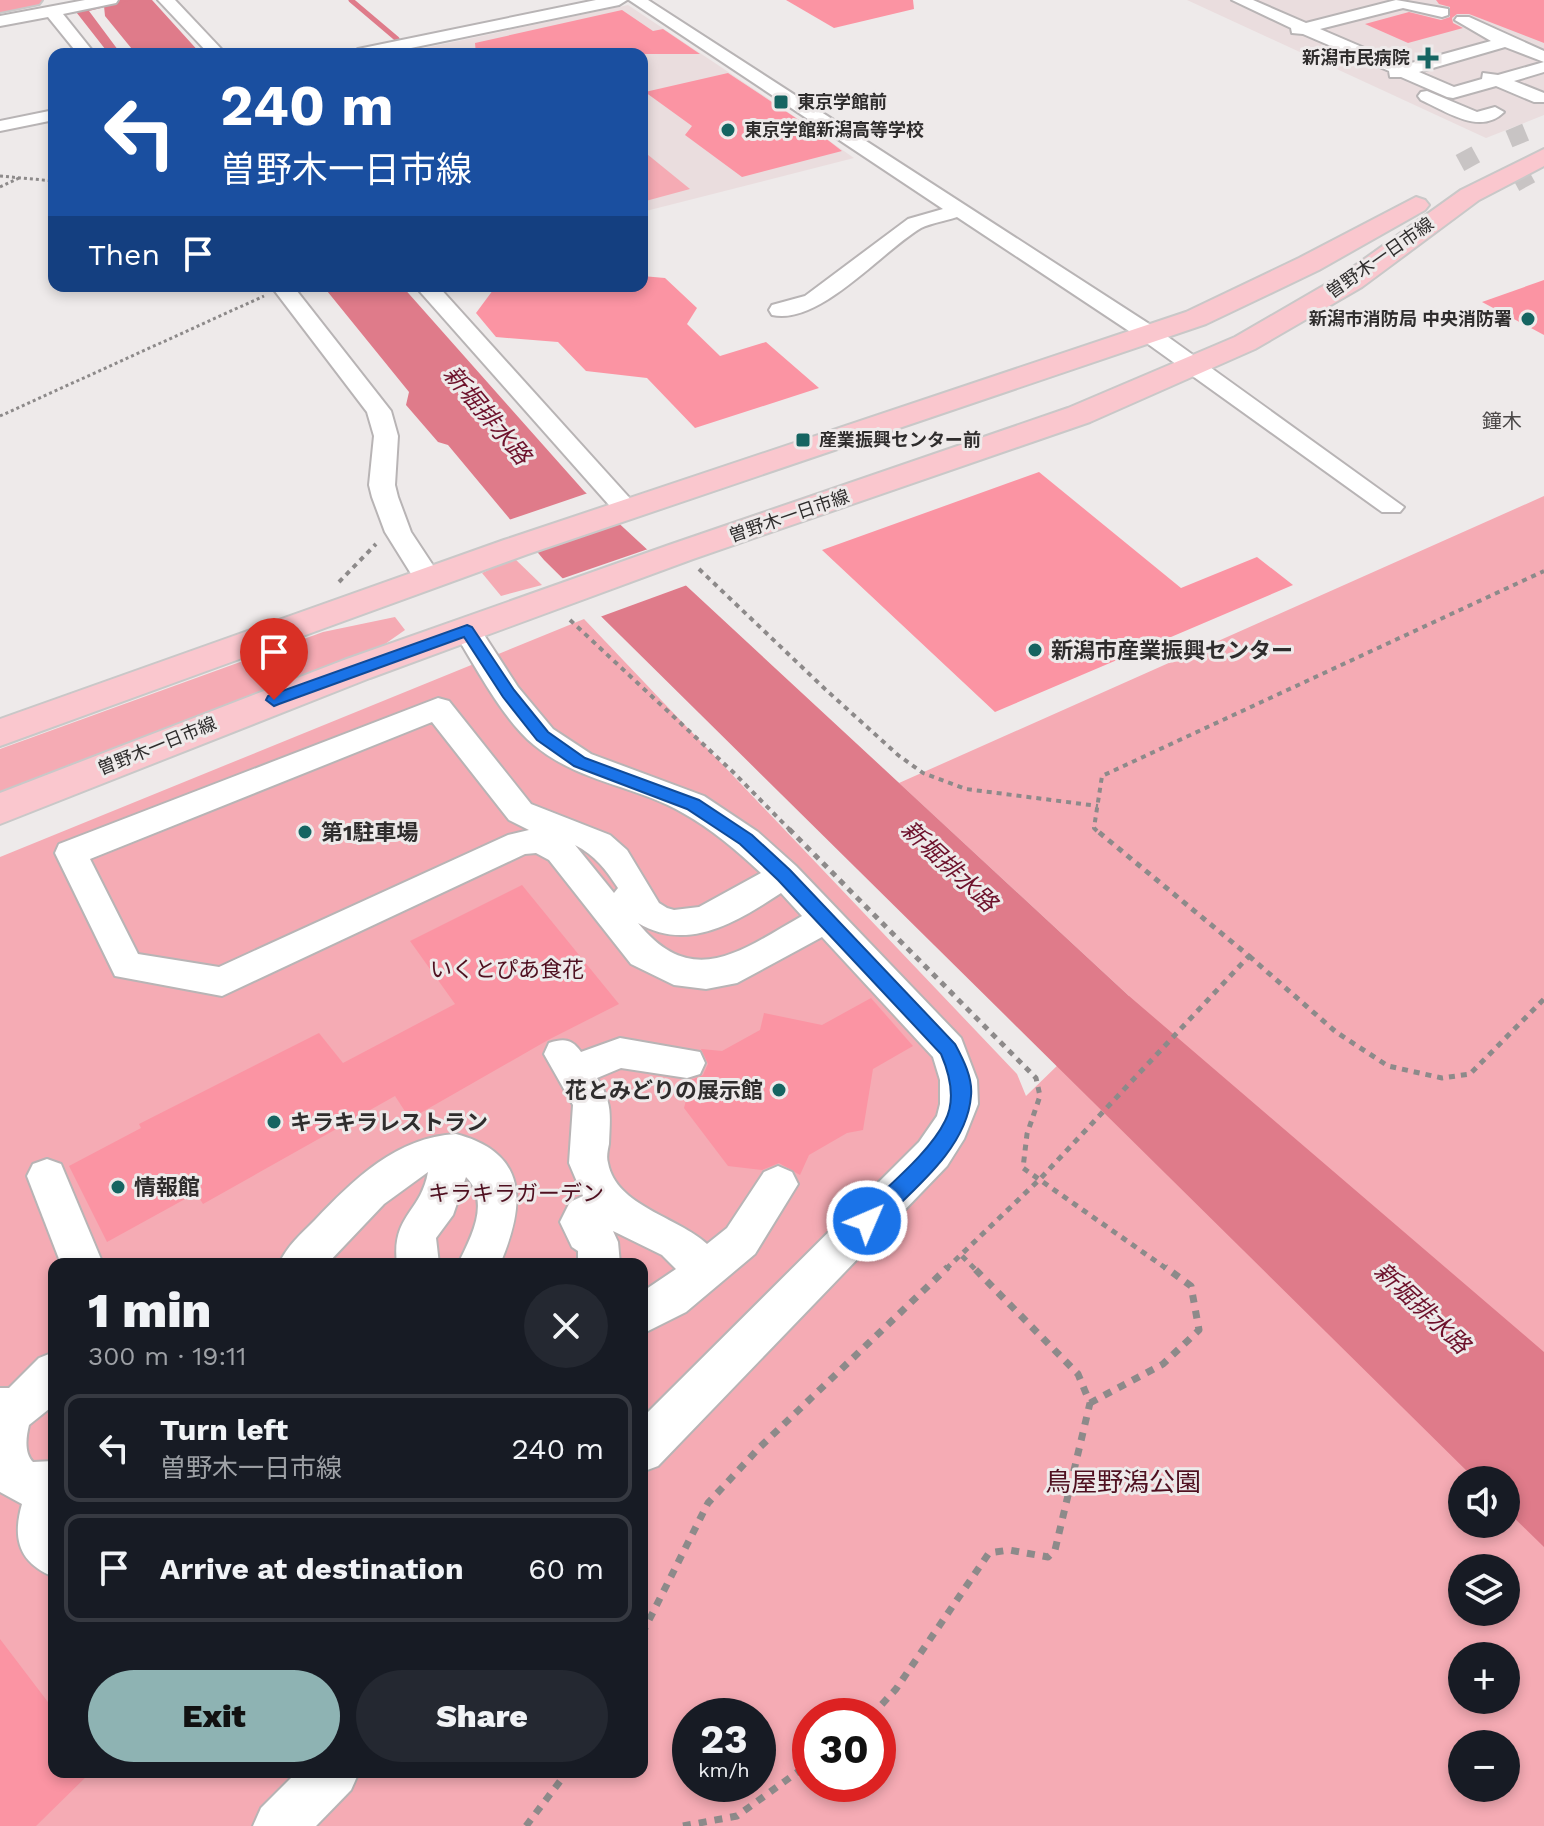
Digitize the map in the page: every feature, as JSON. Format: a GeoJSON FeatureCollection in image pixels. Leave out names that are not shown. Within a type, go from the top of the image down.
{"type":"FeatureCollection","features":[{"type":"Feature","properties":{"kind":"highway"},"geometry":{"type":"LineString","coordinates":[[0,6],[32,0]]}},
{"type":"Feature","properties":{"kind":"main road","name":"曽野木一日市線"},"geometry":{"type":"LineString","coordinates":[[0,809],[357,669],[444,603],[502,553],[1196,318],[1309,264],[1544,135]]}},
{"type":"Feature","properties":{"kind":"main road","name":"曽野木一日市線"},"geometry":{"type":"LineString","coordinates":[[0,733],[216,655],[444,603],[562,590],[667,557],[1079,415],[1245,343],[1352,281],[1470,195],[1544,156]]}},
{"type":"Feature","properties":{"kind":"street"},"geometry":{"type":"LineString","coordinates":[[0,21],[110,0]]}},
{"type":"Feature","properties":{"kind":"street"},"geometry":{"type":"LineString","coordinates":[[166,0],[212,48]]}},
{"type":"Feature","properties":{"kind":"street"},"geometry":{"type":"LineString","coordinates":[[387,48],[619,0]]}},
{"type":"Feature","properties":{"kind":"street"},"geometry":{"type":"LineString","coordinates":[[637,0],[1149,334],[1391,507]]}},
{"type":"Feature","properties":{"kind":"street"},"geometry":{"type":"LineString","coordinates":[[1274,0],[1298,10]]}},
{"type":"Feature","properties":{"kind":"street"},"geometry":{"type":"LineString","coordinates":[[1232,3],[1305,28],[1495,112]]}},
{"type":"Feature","properties":{"kind":"street"},"geometry":{"type":"LineString","coordinates":[[1232,3],[1286,33],[1476,118],[1516,106],[1543,92]]}},
{"type":"Feature","properties":{"kind":"street"},"geometry":{"type":"LineString","coordinates":[[1286,33],[1403,3],[1442,12]]}},
{"type":"Feature","properties":{"kind":"street"},"geometry":{"type":"LineString","coordinates":[[52,11],[82,48]]}},
{"type":"Feature","properties":{"kind":"street"},"geometry":{"type":"LineString","coordinates":[[1463,20],[1544,57]]}},
{"type":"Feature","properties":{"kind":"street"},"geometry":{"type":"LineString","coordinates":[[1325,23],[1516,106]]}},
{"type":"Feature","properties":{"kind":"street"},"geometry":{"type":"LineString","coordinates":[[1382,76],[1506,42]]}},
{"type":"Feature","properties":{"kind":"street"},"geometry":{"type":"LineString","coordinates":[[1446,59],[1498,80],[1543,92]]}},
{"type":"Feature","properties":{"kind":"street"},"geometry":{"type":"LineString","coordinates":[[1453,93],[1544,67]]}},
{"type":"Feature","properties":{"kind":"street"},"geometry":{"type":"LineString","coordinates":[[1522,73],[1543,92]]}},
{"type":"Feature","properties":{"kind":"street"},"geometry":{"type":"LineString","coordinates":[[0,126],[48,116]]}},
{"type":"Feature","properties":{"kind":"street"},"geometry":{"type":"LineString","coordinates":[[780,310],[813,301],[915,223],[960,210]]}},
{"type":"Feature","properties":{"kind":"street"},"geometry":{"type":"LineString","coordinates":[[287,292],[384,422],[386,436],[382,485],[398,532],[508,694],[542,736],[580,762],[693,804],[746,840],[784,875],[948,1049],[957,1069],[962,1094],[955,1124],[933,1154],[648,1444]]}},
{"type":"Feature","properties":{"kind":"street"},"geometry":{"type":"LineString","coordinates":[[431,292],[623,510]]}},
{"type":"Feature","properties":{"kind":"street"},"geometry":{"type":"LineString","coordinates":[[784,875],[688,924],[657,919],[617,891],[570,832],[534,821],[520,812],[438,708],[71,853],[127,966],[222,982],[501,850],[520,843],[539,841],[561,851],[619,925],[652,960],[674,971],[706,975],[737,969],[826,919]]}},
{"type":"Feature","properties":{"kind":"street"},"geometry":{"type":"LineString","coordinates":[[705,918],[695,937],[701,954],[715,964],[737,969]]}},
{"type":"Feature","properties":{"kind":"street"},"geometry":{"type":"LineString","coordinates":[[687,1063],[620,1053],[568,1062],[592,1103],[588,1163],[608,1203],[621,1215],[676,1242],[705,1269]]}},
{"type":"Feature","properties":{"kind":"street"},"geometry":{"type":"LineString","coordinates":[[417,1258],[416,1229],[438,1203],[446,1184],[451,1151]]}},
{"type":"Feature","properties":{"kind":"street"},"geometry":{"type":"LineString","coordinates":[[306,1258],[383,1181],[420,1158],[451,1151],[471,1156],[492,1178],[497,1193],[500,1207],[481,1258]]}},
{"type":"Feature","properties":{"kind":"street"},"geometry":{"type":"LineString","coordinates":[[47,1176],[80,1258]]}},
{"type":"Feature","properties":{"kind":"street"},"geometry":{"type":"LineString","coordinates":[[648,1311],[671,1298],[741,1241],[778,1184]]}},
{"type":"Feature","properties":{"kind":"street"},"geometry":{"type":"LineString","coordinates":[[599,1258],[600,1248],[581,1228],[580,1222],[584,1215],[608,1203]]}},
{"type":"Feature","properties":{"kind":"street"},"geometry":{"type":"LineString","coordinates":[[48,1380],[30,1401],[6,1410],[2,1444],[2,1463],[7,1473],[19,1482],[48,1485]]}},
{"type":"Feature","properties":{"kind":"street"},"geometry":{"type":"LineString","coordinates":[[48,1498],[39,1535],[48,1549]]}},
{"type":"Feature","properties":{"kind":"street"},"geometry":{"type":"LineString","coordinates":[[279,1826],[327,1778]]}},
{"type":"Feature","properties":{"kind":"path"},"geometry":{"type":"LineString","coordinates":[[0,176],[48,180]]}},
{"type":"Feature","properties":{"kind":"path"},"geometry":{"type":"LineString","coordinates":[[0,187],[20,177]]}},
{"type":"Feature","properties":{"kind":"path"},"geometry":{"type":"LineString","coordinates":[[0,416],[272,292]]}},
{"type":"Feature","properties":{"kind":"path"},"geometry":{"type":"LineString","coordinates":[[667,557],[923,773],[966,789],[1098,806]]}},
{"type":"Feature","properties":{"kind":"path"},"geometry":{"type":"LineString","coordinates":[[1544,571],[1102,776],[1094,828],[1336,1032],[1388,1066],[1442,1078],[1470,1074],[1544,999]]}},
{"type":"Feature","properties":{"kind":"path"},"geometry":{"type":"LineString","coordinates":[[648,1622],[708,1503],[760,1447],[1040,1179],[1249,956]]}},
{"type":"Feature","properties":{"kind":"path"},"geometry":{"type":"LineString","coordinates":[[1040,1179],[1191,1286],[1199,1330],[1183,1351],[1133,1383],[1090,1403]]}},
{"type":"Feature","properties":{"kind":"path"},"geometry":{"type":"LineString","coordinates":[[888,1698],[989,1553],[1009,1550],[1048,1557],[1055,1550],[1090,1403],[1078,1374],[962,1256]]}},
{"type":"Feature","properties":{"kind":"path"},"geometry":{"type":"LineString","coordinates":[[683,1826],[737,1816],[792,1776]]}},
{"type":"Feature","properties":{"kind":"path"},"geometry":{"type":"LineString","coordinates":[[526,1826],[562,1778]]}},
{"type":"Feature","properties":{"kind":"shaded area","name":"新潟市民病院"},"geometry":{"type":"Polygon","coordinates":[[[1187,0],[1544,0],[1544,115],[1486,138],[1187,0]]]}},
{"type":"Feature","properties":{"kind":"shaded area","name":"東京学館新潟高等学校"},"geometry":{"type":"Polygon","coordinates":[[[628,5],[854,158],[648,210],[648,48],[424,48],[628,5]]]}},
{"type":"Feature","properties":{"kind":"green space"},"geometry":{"type":"Polygon","coordinates":[[[648,155],[690,189],[648,200],[648,155]]]}},
{"type":"Feature","properties":{"kind":"green space","name":"鳥屋野潟公園"},"geometry":{"type":"Polygon","coordinates":[[[1544,496],[1544,1826],[0,1826],[0,857],[584,619],[1017,1074],[1026,1096],[1129,996],[899,783],[1544,496]]]}},
{"type":"Feature","properties":{"kind":"green space"},"geometry":{"type":"Polygon","coordinates":[[[514,558],[542,585],[501,596],[482,573],[514,558]]]}},
{"type":"Feature","properties":{"kind":"green space"},"geometry":{"type":"Polygon","coordinates":[[[395,617],[405,630],[375,651],[0,798],[0,749],[323,632],[395,617]]]}},
{"type":"Feature","properties":{"kind":"water"},"geometry":{"type":"Polygon","coordinates":[[[99,0],[152,0],[196,48],[131,48],[105,16],[104,6],[99,0]]]}},
{"type":"Feature","properties":{"kind":"water","name":"新堀排水路"},"geometry":{"type":"Polygon","coordinates":[[[328,292],[407,292],[584,491],[1129,996],[1544,1352],[1544,1547],[1520,1524],[1520,1466],[1462,1466],[544,560],[448,445],[438,442],[406,405],[409,392],[328,292]]]}},
{"type":"Feature","properties":{"kind":"pier"},"geometry":{"type":"Polygon","coordinates":[[[591,492],[621,520],[531,551],[506,521],[591,492]]]}},
{"type":"Feature","properties":{"kind":"pier"},"geometry":{"type":"Polygon","coordinates":[[[651,548],[690,584],[597,618],[558,580],[651,548]]]}},
{"type":"Feature","properties":{"kind":"building"},"geometry":{"type":"Polygon","coordinates":[[[786,0],[913,0],[914,9],[834,28],[786,0]]]}},
{"type":"Feature","properties":{"kind":"building"},"geometry":{"type":"Polygon","coordinates":[[[1436,0],[1544,0],[1544,43],[1469,14],[1457,14],[1452,18],[1453,23],[1463,28],[1408,43],[1365,24],[1409,12],[1441,20],[1450,17],[1450,7],[1436,0]]]}},
{"type":"Feature","properties":{"kind":"building"},"geometry":{"type":"Polygon","coordinates":[[[622,10],[653,31],[663,29],[700,54],[648,54],[648,48],[475,48],[475,43],[622,10]]]}},
{"type":"Feature","properties":{"kind":"building"},"geometry":{"type":"Polygon","coordinates":[[[728,73],[842,151],[742,177],[685,135],[692,126],[648,91],[728,73]]]}},
{"type":"Feature","properties":{"kind":"building"},"geometry":{"type":"Polygon","coordinates":[[[648,277],[665,278],[697,308],[687,324],[720,356],[766,342],[819,388],[695,428],[647,378],[586,371],[558,342],[496,337],[476,313],[492,292],[648,292],[648,277]]]}},
{"type":"Feature","properties":{"kind":"building","name":"新潟市消防局 中央消防署"},"geometry":{"type":"Polygon","coordinates":[[[1544,280],[1544,335],[1482,302],[1544,280]]]}},
{"type":"Feature","properties":{"kind":"building","name":"新潟市産業振興センター"},"geometry":{"type":"Polygon","coordinates":[[[1039,472],[1181,588],[1257,557],[1293,585],[995,712],[822,550],[1039,472]]]}},
{"type":"Feature","properties":{"kind":"building"},"geometry":{"type":"Polygon","coordinates":[[[522,885],[619,1004],[548,1040],[410,1119],[395,1096],[203,1204],[196,1193],[107,1242],[69,1166],[141,1128],[139,1124],[319,1033],[343,1063],[455,1004],[410,941],[522,885]]]}},
{"type":"Feature","properties":{"kind":"building","name":"花とみどりの展示館"},"geometry":{"type":"Polygon","coordinates":[[[871,998],[913,1046],[873,1069],[863,1130],[847,1133],[809,1155],[800,1175],[779,1163],[762,1170],[728,1166],[684,1108],[691,1080],[703,1075],[708,1064],[701,1049],[722,1051],[760,1030],[764,1013],[822,1025],[871,998]]]}},
{"type":"Feature","properties":{"kind":"building"},"geometry":{"type":"Polygon","coordinates":[[[0,1639],[48,1702],[48,1778],[85,1778],[36,1826],[0,1826],[0,1639]]]}},
{"type":"Feature","properties":{"kind":"waterway"},"geometry":{"type":"LineString","coordinates":[[112,48],[80,8],[125,0]]}},
{"type":"Feature","properties":{"kind":"waterway"},"geometry":{"type":"LineString","coordinates":[[351,0],[397,39]]}},
{"type":"Feature","properties":{"kind":"tunnel"},"geometry":{"type":"LineString","coordinates":[[1509,139],[1533,129]]}},
{"type":"Feature","properties":{"kind":"tunnel"},"geometry":{"type":"LineString","coordinates":[[1460,163],[1482,151]]}},
{"type":"Feature","properties":{"kind":"tunnel"},"geometry":{"type":"LineString","coordinates":[[1515,183],[1537,171]]}},
{"type":"Feature","properties":{"kind":"place","name":"新潟市民病院"},"geometry":{"type":"Point","coordinates":[1428,58]}},
{"type":"Feature","properties":{"kind":"place","name":"東京学館前"},"geometry":{"type":"Point","coordinates":[781,102]}},
{"type":"Feature","properties":{"kind":"place","name":"東京学館新潟高等学校"},"geometry":{"type":"Point","coordinates":[728,130]}},
{"type":"Feature","properties":{"kind":"place","name":"新潟市消防局 中央消防署"},"geometry":{"type":"Point","coordinates":[1528,319]}},
{"type":"Feature","properties":{"kind":"place","name":"産業振興センター前"},"geometry":{"type":"Point","coordinates":[803,440]}},
{"type":"Feature","properties":{"kind":"place","name":"新潟市産業振興センター"},"geometry":{"type":"Point","coordinates":[1035,650]}},
{"type":"Feature","properties":{"kind":"place","name":"第1駐車場"},"geometry":{"type":"Point","coordinates":[305,832]}},
{"type":"Feature","properties":{"kind":"place","name":"花とみどりの展示館"},"geometry":{"type":"Point","coordinates":[779,1090]}},
{"type":"Feature","properties":{"kind":"place","name":"キラキラレストラン"},"geometry":{"type":"Point","coordinates":[274,1122]}},
{"type":"Feature","properties":{"kind":"place","name":"情報館"},"geometry":{"type":"Point","coordinates":[118,1187]}},
{"type":"Feature","properties":{"kind":"district","name":"鐘木"},"geometry":{"type":"Point","coordinates":[1502,421]}},
{"type":"Feature","properties":{"kind":"route"},"geometry":{"type":"LineString","coordinates":[[274,700],[467,630],[508,694],[542,736],[580,762],[693,804],[746,840],[784,875],[948,1049],[957,1069],[962,1094],[955,1124],[933,1154],[867,1221]]}},
{"type":"Feature","properties":{"kind":"park label","name":"いくとぴあ食花"},"geometry":{"type":"Point","coordinates":[507,969]}},
{"type":"Feature","properties":{"kind":"park label","name":"キラキラガーデン"},"geometry":{"type":"Point","coordinates":[516,1193]}}]}
